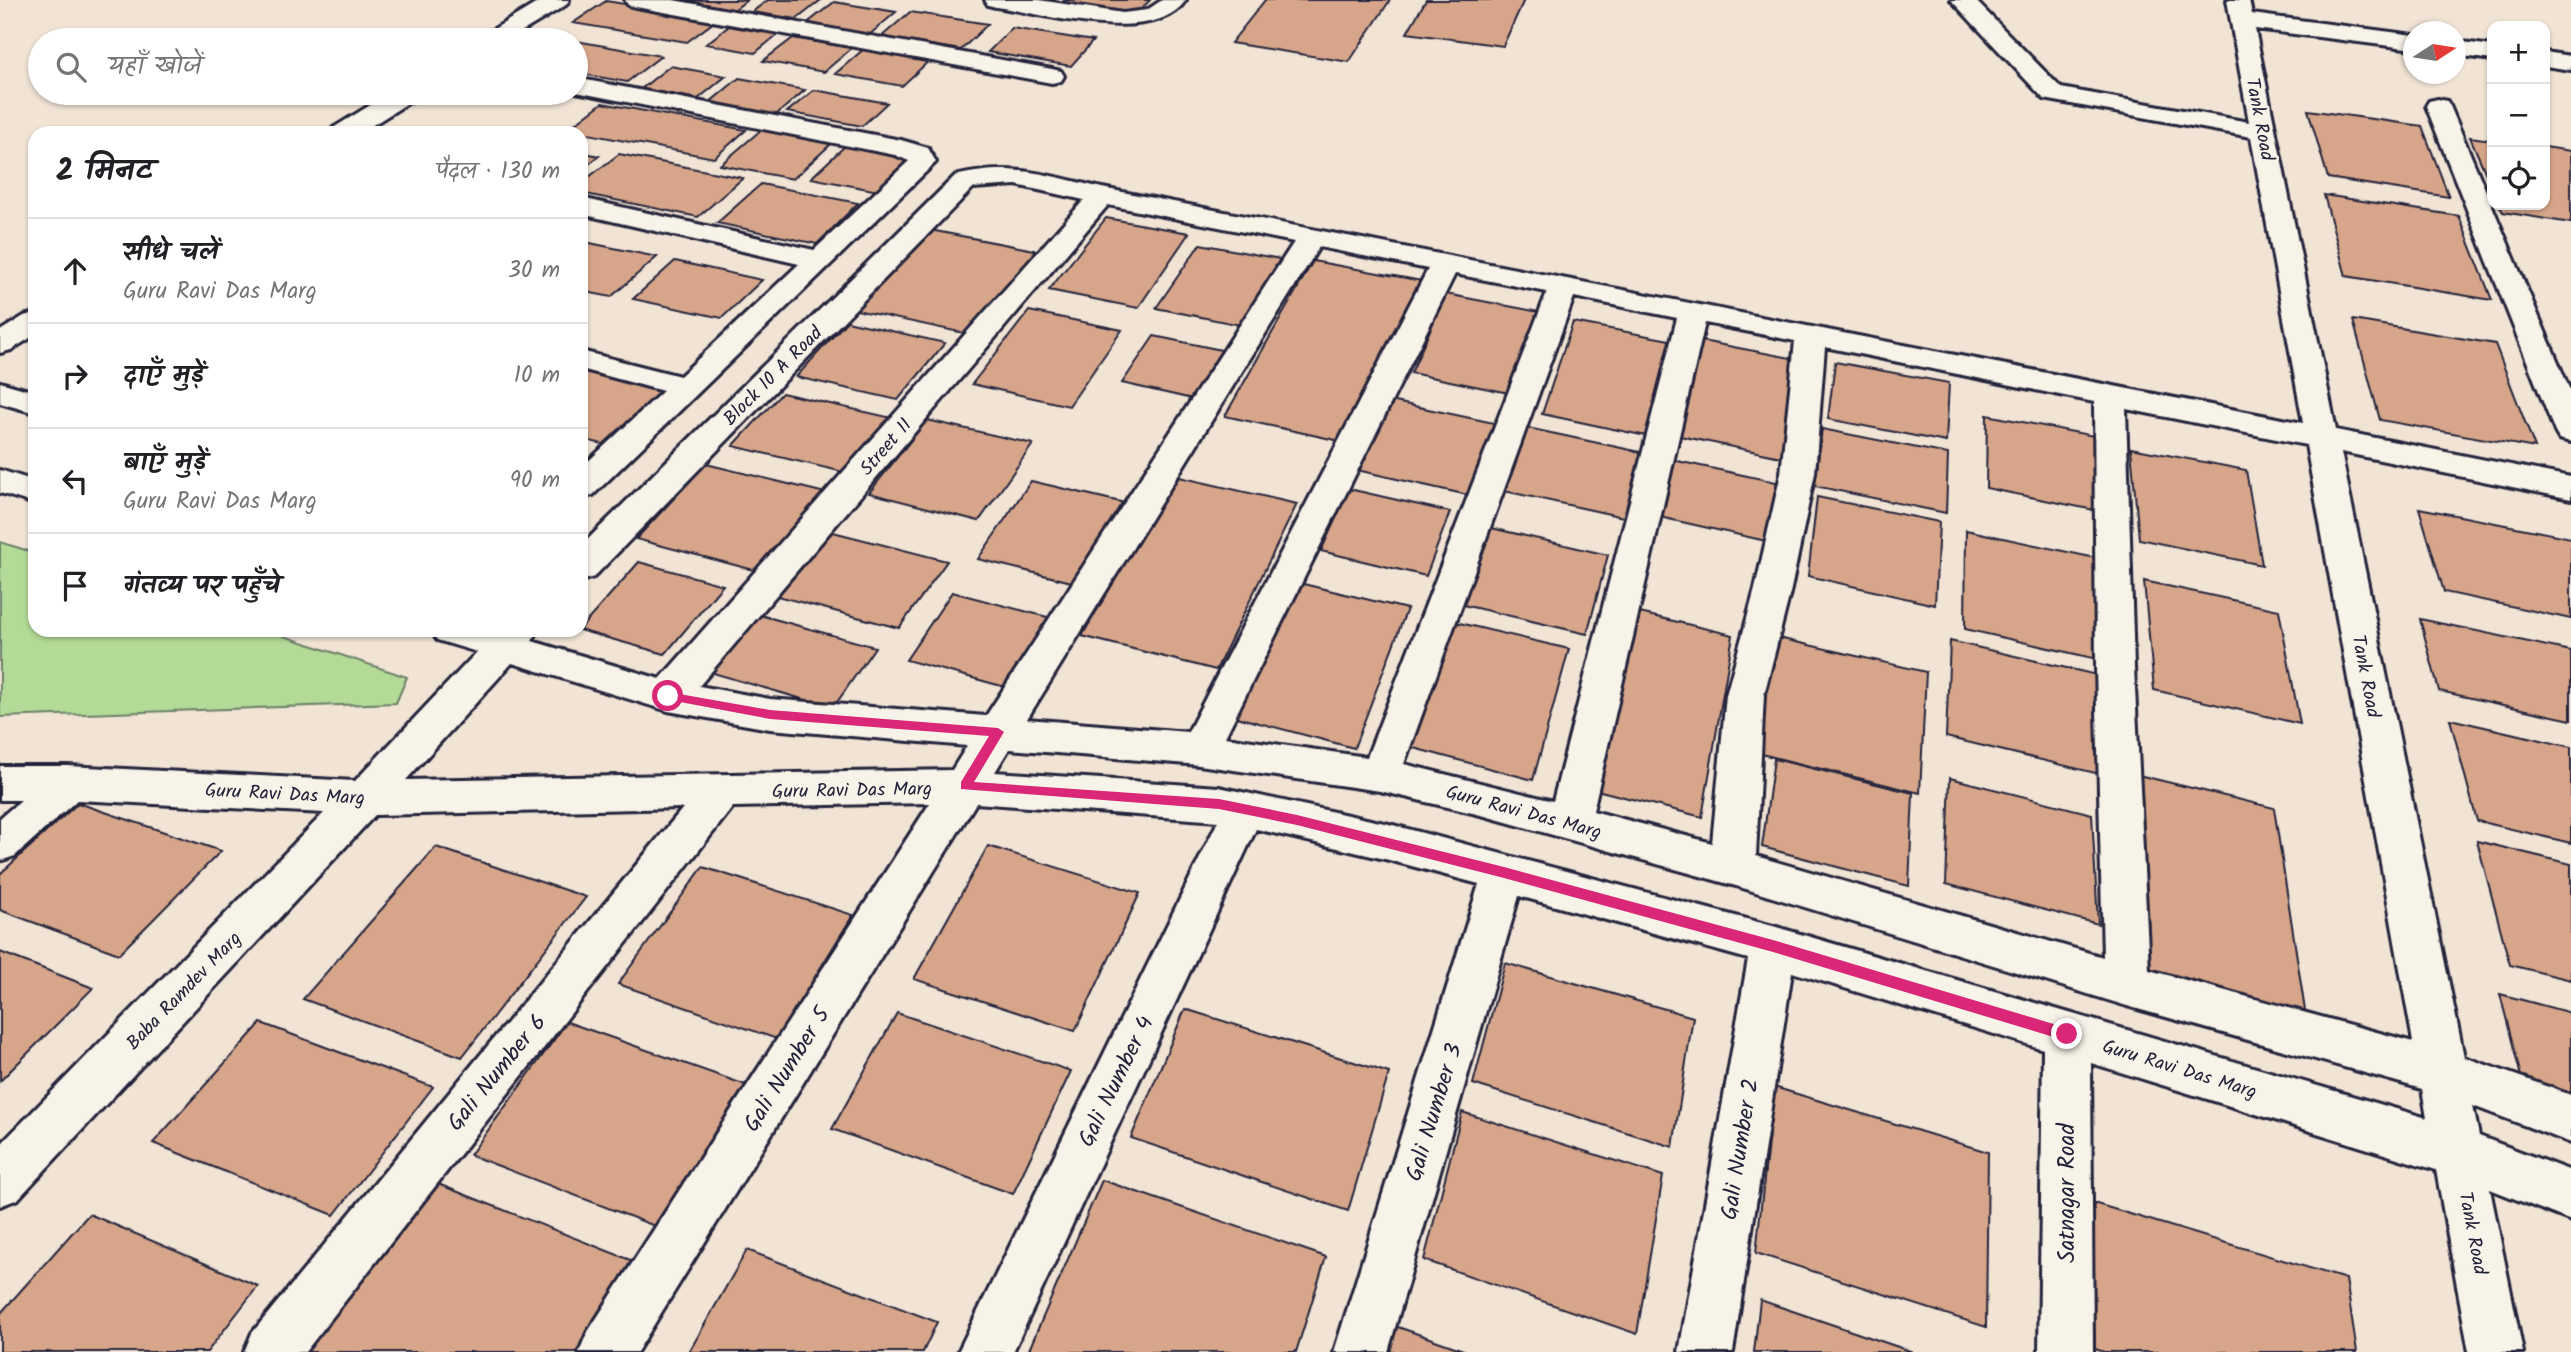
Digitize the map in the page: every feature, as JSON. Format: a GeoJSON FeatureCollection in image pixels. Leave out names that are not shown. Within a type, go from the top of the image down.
{"type":"FeatureCollection","features":[{"type":"Feature","properties":{"kind":"street"},"geometry":{"type":"LineString","coordinates":[[512,28],[558,0]]}},
{"type":"Feature","properties":{"kind":"street"},"geometry":{"type":"LineString","coordinates":[[636,0],[1052,76]]}},
{"type":"Feature","properties":{"kind":"street"},"geometry":{"type":"LineString","coordinates":[[996,0],[1123,20],[1152,16],[1165,10],[1175,0]]}},
{"type":"Feature","properties":{"kind":"street"},"geometry":{"type":"LineString","coordinates":[[1962,0],[2053,94],[2264,132]]}},
{"type":"Feature","properties":{"kind":"street"},"geometry":{"type":"LineString","coordinates":[[2240,10],[2403,40]]}},
{"type":"Feature","properties":{"kind":"street","name":"Tank Road"},"geometry":{"type":"LineString","coordinates":[[2240,10],[2496,1352]]}},
{"type":"Feature","properties":{"kind":"street"},"geometry":{"type":"LineString","coordinates":[[2466,49],[2487,51]]}},
{"type":"Feature","properties":{"kind":"street"},"geometry":{"type":"LineString","coordinates":[[2550,61],[2571,63]]}},
{"type":"Feature","properties":{"kind":"street"},"geometry":{"type":"LineString","coordinates":[[588,87],[919,154],[923,162],[588,480]]}},
{"type":"Feature","properties":{"kind":"street"},"geometry":{"type":"LineString","coordinates":[[353,126],[388,105]]}},
{"type":"Feature","properties":{"kind":"street"},"geometry":{"type":"LineString","coordinates":[[2438,107],[2571,432]]}},
{"type":"Feature","properties":{"kind":"street","name":"Block 10 A Road"},"geometry":{"type":"LineString","coordinates":[[588,561],[964,182],[983,175],[1007,174],[1102,196]]}},
{"type":"Feature","properties":{"kind":"street"},"geometry":{"type":"LineString","coordinates":[[1102,196],[2571,488]]}},
{"type":"Feature","properties":{"kind":"street","name":"Street 11"},"geometry":{"type":"LineString","coordinates":[[668,696],[1102,196]]}},
{"type":"Feature","properties":{"kind":"street"},"geometry":{"type":"LineString","coordinates":[[588,208],[820,260]]}},
{"type":"Feature","properties":{"kind":"street","name":"Gali Number 5"},"geometry":{"type":"LineString","coordinates":[[606,1352],[1311,237]]}},
{"type":"Feature","properties":{"kind":"street"},"geometry":{"type":"LineString","coordinates":[[1199,749],[1446,264]]}},
{"type":"Feature","properties":{"kind":"street"},"geometry":{"type":"LineString","coordinates":[[1380,775],[1564,286]]}},
{"type":"Feature","properties":{"kind":"street"},"geometry":{"type":"LineString","coordinates":[[1569,822],[1693,312]]}},
{"type":"Feature","properties":{"kind":"street"},"geometry":{"type":"LineString","coordinates":[[0,344],[28,326]]}},
{"type":"Feature","properties":{"kind":"street"},"geometry":{"type":"LineString","coordinates":[[1736,868],[1733,846],[1745,695],[1773,589],[1798,473],[1811,335]]}},
{"type":"Feature","properties":{"kind":"street"},"geometry":{"type":"LineString","coordinates":[[588,362],[687,387]]}},
{"type":"Feature","properties":{"kind":"street"},"geometry":{"type":"LineString","coordinates":[[0,392],[28,401]]}},
{"type":"Feature","properties":{"kind":"street"},"geometry":{"type":"LineString","coordinates":[[2110,396],[2115,668],[2127,985]]}},
{"type":"Feature","properties":{"kind":"street"},"geometry":{"type":"LineString","coordinates":[[0,481],[28,491]]}},
{"type":"Feature","properties":{"kind":"street"},"geometry":{"type":"LineString","coordinates":[[365,798],[511,639]]}},
{"type":"Feature","properties":{"kind":"street","name":"Guru Ravi Das Marg"},"geometry":{"type":"LineString","coordinates":[[511,639],[668,696],[770,714],[1199,749],[1380,775],[1485,799],[1736,868],[2127,985],[2442,1072],[2571,1119]]}},
{"type":"Feature","properties":{"kind":"street","name":"Guru Ravi Das Marg"},"geometry":{"type":"LineString","coordinates":[[0,783],[68,783],[365,798],[965,786],[1219,804],[1297,820],[1504,872],[1773,946],[2458,1152],[2571,1196]]}},
{"type":"Feature","properties":{"kind":"street"},"geometry":{"type":"LineString","coordinates":[[0,843],[68,783]]}},
{"type":"Feature","properties":{"kind":"street","name":"Gali Number 6"},"geometry":{"type":"LineString","coordinates":[[271,1352],[721,792]]}},
{"type":"Feature","properties":{"kind":"street","name":"Baba Ramdev Marg"},"geometry":{"type":"LineString","coordinates":[[0,1181],[365,798]]}},
{"type":"Feature","properties":{"kind":"street","name":"Gali Number 4"},"geometry":{"type":"LineString","coordinates":[[985,1352],[1245,810]]}},
{"type":"Feature","properties":{"kind":"street","name":"Gali Number 3"},"geometry":{"type":"LineString","coordinates":[[1361,1352],[1504,872]]}},
{"type":"Feature","properties":{"kind":"street","name":"Gali Number 2"},"geometry":{"type":"LineString","coordinates":[[1706,1352],[1773,946]]}},
{"type":"Feature","properties":{"kind":"street","name":"Satnagar Road"},"geometry":{"type":"LineString","coordinates":[[2066,1352],[2067,1034]]}},
{"type":"Feature","properties":{"kind":"green space"},"geometry":{"type":"Polygon","coordinates":[[[0,542],[28,551],[28,637],[287,637],[407,677],[396,703],[0,717],[0,542]]]}},
{"type":"Feature","properties":{"kind":"building"},"geometry":{"type":"Polygon","coordinates":[[[674,0],[747,0],[734,10],[674,0]]]}},
{"type":"Feature","properties":{"kind":"building"},"geometry":{"type":"Polygon","coordinates":[[[768,0],[821,0],[797,19],[752,12],[768,0]]]}},
{"type":"Feature","properties":{"kind":"building"},"geometry":{"type":"Polygon","coordinates":[[[1065,0],[1150,0],[1136,15],[1061,3],[1065,0]]]}},
{"type":"Feature","properties":{"kind":"building"},"geometry":{"type":"Polygon","coordinates":[[[1265,0],[1390,0],[1349,62],[1231,43],[1265,0]]]}},
{"type":"Feature","properties":{"kind":"building"},"geometry":{"type":"Polygon","coordinates":[[[1426,0],[1524,0],[1503,46],[1407,33],[1426,0]]]}},
{"type":"Feature","properties":{"kind":"building"},"geometry":{"type":"Polygon","coordinates":[[[606,1],[718,19],[687,42],[573,23],[606,1]]]}},
{"type":"Feature","properties":{"kind":"building"},"geometry":{"type":"Polygon","coordinates":[[[834,2],[896,12],[868,36],[805,25],[834,2]]]}},
{"type":"Feature","properties":{"kind":"building"},"geometry":{"type":"Polygon","coordinates":[[[910,12],[988,24],[961,50],[881,37],[910,12]]]}},
{"type":"Feature","properties":{"kind":"building"},"geometry":{"type":"Polygon","coordinates":[[[733,23],[782,31],[755,53],[706,44],[733,23]]]}},
{"type":"Feature","properties":{"kind":"building"},"geometry":{"type":"Polygon","coordinates":[[[1012,28],[1093,41],[1071,66],[988,52],[1012,28]]]}},
{"type":"Feature","properties":{"kind":"building"},"geometry":{"type":"Polygon","coordinates":[[[793,38],[852,48],[824,72],[763,61],[793,38]]]}},
{"type":"Feature","properties":{"kind":"building"},"geometry":{"type":"Polygon","coordinates":[[[588,43],[661,56],[627,82],[588,75],[588,43]]]}},
{"type":"Feature","properties":{"kind":"building"},"geometry":{"type":"Polygon","coordinates":[[[865,48],[931,59],[902,86],[835,74],[865,48]]]}},
{"type":"Feature","properties":{"kind":"building"},"geometry":{"type":"Polygon","coordinates":[[[670,66],[726,76],[698,99],[641,89],[670,66]]]}},
{"type":"Feature","properties":{"kind":"building"},"geometry":{"type":"Polygon","coordinates":[[[739,78],[805,90],[776,115],[709,103],[739,78]]]}},
{"type":"Feature","properties":{"kind":"building"},"geometry":{"type":"Polygon","coordinates":[[[814,90],[887,103],[862,126],[787,112],[814,90]]]}},
{"type":"Feature","properties":{"kind":"building"},"geometry":{"type":"Polygon","coordinates":[[[602,103],[746,130],[714,158],[588,134],[588,126],[572,126],[602,103]]]}},
{"type":"Feature","properties":{"kind":"building"},"geometry":{"type":"Polygon","coordinates":[[[2308,110],[2422,126],[2449,197],[2328,178],[2308,110]]]}},
{"type":"Feature","properties":{"kind":"building"},"geometry":{"type":"Polygon","coordinates":[[[761,130],[832,143],[793,179],[720,165],[761,130]]]}},
{"type":"Feature","properties":{"kind":"building"},"geometry":{"type":"Polygon","coordinates":[[[2470,137],[2487,139],[2487,176],[2470,137]]]}},
{"type":"Feature","properties":{"kind":"building"},"geometry":{"type":"Polygon","coordinates":[[[846,145],[917,158],[883,192],[811,178],[846,145]]]}},
{"type":"Feature","properties":{"kind":"building"},"geometry":{"type":"Polygon","coordinates":[[[2550,148],[2571,151],[2571,223],[2502,210],[2550,210],[2550,148]]]}},
{"type":"Feature","properties":{"kind":"building"},"geometry":{"type":"Polygon","coordinates":[[[588,154],[599,156],[588,165],[588,154]]]}},
{"type":"Feature","properties":{"kind":"building"},"geometry":{"type":"Polygon","coordinates":[[[619,154],[743,178],[698,217],[588,194],[588,178],[619,154]]]}},
{"type":"Feature","properties":{"kind":"building"},"geometry":{"type":"Polygon","coordinates":[[[761,184],[858,203],[817,244],[717,223],[761,184]]]}},
{"type":"Feature","properties":{"kind":"building"},"geometry":{"type":"Polygon","coordinates":[[[2324,195],[2459,216],[2492,300],[2346,276],[2324,195]]]}},
{"type":"Feature","properties":{"kind":"building"},"geometry":{"type":"Polygon","coordinates":[[[1106,218],[1189,233],[1138,308],[1049,290],[1106,218]]]}},
{"type":"Feature","properties":{"kind":"building"},"geometry":{"type":"Polygon","coordinates":[[[930,230],[1045,252],[978,336],[856,310],[930,230]]]}},
{"type":"Feature","properties":{"kind":"building"},"geometry":{"type":"Polygon","coordinates":[[[588,243],[657,257],[611,297],[588,292],[588,243]]]}},
{"type":"Feature","properties":{"kind":"building"},"geometry":{"type":"Polygon","coordinates":[[[1200,244],[1280,259],[1240,325],[1156,308],[1200,244]]]}},
{"type":"Feature","properties":{"kind":"building"},"geometry":{"type":"Polygon","coordinates":[[[675,261],[762,280],[722,318],[633,299],[675,261]]]}},
{"type":"Feature","properties":{"kind":"building"},"geometry":{"type":"Polygon","coordinates":[[[1313,261],[1422,281],[1345,442],[1225,416],[1313,261]]]}},
{"type":"Feature","properties":{"kind":"building"},"geometry":{"type":"Polygon","coordinates":[[[1446,294],[1544,313],[1514,394],[1411,373],[1446,294]]]}},
{"type":"Feature","properties":{"kind":"building"},"geometry":{"type":"Polygon","coordinates":[[[1029,311],[1122,330],[1069,406],[972,384],[1029,311]]]}},
{"type":"Feature","properties":{"kind":"building"},"geometry":{"type":"Polygon","coordinates":[[[2353,320],[2495,344],[2535,448],[2380,420],[2353,320]]]}},
{"type":"Feature","properties":{"kind":"building"},"geometry":{"type":"Polygon","coordinates":[[[847,321],[945,343],[898,400],[796,377],[847,321]]]}},
{"type":"Feature","properties":{"kind":"building"},"geometry":{"type":"Polygon","coordinates":[[[1573,322],[1675,341],[1651,437],[1542,414],[1573,322]]]}},
{"type":"Feature","properties":{"kind":"building"},"geometry":{"type":"Polygon","coordinates":[[[1154,336],[1226,351],[1197,400],[1122,383],[1154,336]]]}},
{"type":"Feature","properties":{"kind":"building"},"geometry":{"type":"Polygon","coordinates":[[[1702,341],[1796,359],[1781,457],[1680,436],[1702,341]]]}},
{"type":"Feature","properties":{"kind":"building"},"geometry":{"type":"Polygon","coordinates":[[[1835,362],[1949,383],[1946,442],[1828,419],[1835,362]]]}},
{"type":"Feature","properties":{"kind":"building"},"geometry":{"type":"Polygon","coordinates":[[[588,373],[662,391],[607,445],[588,441],[588,373]]]}},
{"type":"Feature","properties":{"kind":"building"},"geometry":{"type":"Polygon","coordinates":[[[782,393],[901,420],[856,475],[733,446],[782,393]]]}},
{"type":"Feature","properties":{"kind":"building"},"geometry":{"type":"Polygon","coordinates":[[[1381,399],[1503,425],[1477,497],[1348,468],[1381,399]]]}},
{"type":"Feature","properties":{"kind":"building"},"geometry":{"type":"Polygon","coordinates":[[[1987,415],[2099,437],[2104,512],[1986,488],[1987,415]]]}},
{"type":"Feature","properties":{"kind":"building"},"geometry":{"type":"Polygon","coordinates":[[[927,420],[1033,444],[979,521],[869,493],[927,420]]]}},
{"type":"Feature","properties":{"kind":"building"},"geometry":{"type":"Polygon","coordinates":[[[1523,427],[1645,453],[1628,518],[1500,490],[1523,427]]]}},
{"type":"Feature","properties":{"kind":"building"},"geometry":{"type":"Polygon","coordinates":[[[1822,429],[1948,454],[1946,513],[1815,486],[1822,429]]]}},
{"type":"Feature","properties":{"kind":"building"},"geometry":{"type":"Polygon","coordinates":[[[2131,448],[2246,470],[2262,565],[2139,539],[2131,448]]]}},
{"type":"Feature","properties":{"kind":"building"},"geometry":{"type":"Polygon","coordinates":[[[1668,459],[1785,484],[1775,543],[1655,516],[1668,459]]]}},
{"type":"Feature","properties":{"kind":"building"},"geometry":{"type":"Polygon","coordinates":[[[706,464],[834,495],[769,574],[636,539],[706,464]]]}},
{"type":"Feature","properties":{"kind":"building"},"geometry":{"type":"Polygon","coordinates":[[[1175,476],[1297,504],[1216,670],[1082,636],[1175,476]]]}},
{"type":"Feature","properties":{"kind":"building"},"geometry":{"type":"Polygon","coordinates":[[[1031,481],[1129,504],[1080,584],[978,559],[1031,481]]]}},
{"type":"Feature","properties":{"kind":"building"},"geometry":{"type":"Polygon","coordinates":[[[1349,489],[1450,512],[1426,576],[1321,551],[1349,489]]]}},
{"type":"Feature","properties":{"kind":"building"},"geometry":{"type":"Polygon","coordinates":[[[1817,497],[1939,522],[1935,605],[1808,576],[1817,497]]]}},
{"type":"Feature","properties":{"kind":"building"},"geometry":{"type":"Polygon","coordinates":[[[2419,508],[2571,538],[2571,619],[2444,592],[2419,508]]]}},
{"type":"Feature","properties":{"kind":"building"},"geometry":{"type":"Polygon","coordinates":[[[1487,527],[1608,555],[1587,634],[1459,604],[1487,527]]]}},
{"type":"Feature","properties":{"kind":"building"},"geometry":{"type":"Polygon","coordinates":[[[1966,530],[2100,559],[2106,661],[1965,629],[1966,530]]]}},
{"type":"Feature","properties":{"kind":"building"},"geometry":{"type":"Polygon","coordinates":[[[829,531],[947,561],[899,628],[777,596],[829,531]]]}},
{"type":"Feature","properties":{"kind":"building"},"geometry":{"type":"Polygon","coordinates":[[[639,562],[723,585],[665,654],[588,633],[588,620],[639,562]]]}},
{"type":"Feature","properties":{"kind":"building"},"geometry":{"type":"Polygon","coordinates":[[[1291,581],[1407,609],[1354,748],[1229,715],[1291,581]]]}},
{"type":"Feature","properties":{"kind":"building"},"geometry":{"type":"Polygon","coordinates":[[[2144,581],[2279,610],[2300,724],[2154,690],[2144,581]]]}},
{"type":"Feature","properties":{"kind":"building"},"geometry":{"type":"Polygon","coordinates":[[[952,592],[1051,618],[1009,688],[906,660],[952,592]]]}},
{"type":"Feature","properties":{"kind":"building"},"geometry":{"type":"Polygon","coordinates":[[[1627,610],[1733,635],[1702,817],[1585,787],[1627,610]]]}},
{"type":"Feature","properties":{"kind":"building"},"geometry":{"type":"Polygon","coordinates":[[[749,612],[875,647],[833,708],[703,670],[749,612]]]}},
{"type":"Feature","properties":{"kind":"building"},"geometry":{"type":"Polygon","coordinates":[[[2420,619],[2571,651],[2571,720],[2439,691],[2420,619]]]}},
{"type":"Feature","properties":{"kind":"building"},"geometry":{"type":"Polygon","coordinates":[[[1451,621],[1569,649],[1533,780],[1406,746],[1451,621]]]}},
{"type":"Feature","properties":{"kind":"building"},"geometry":{"type":"Polygon","coordinates":[[[1774,637],[1926,672],[1920,793],[1757,753],[1774,637]]]}},
{"type":"Feature","properties":{"kind":"building"},"geometry":{"type":"Polygon","coordinates":[[[1950,641],[2110,678],[2116,778],[1946,737],[1950,641]]]}},
{"type":"Feature","properties":{"kind":"building"},"geometry":{"type":"Polygon","coordinates":[[[2450,719],[2571,747],[2571,843],[2477,821],[2450,719]]]}},
{"type":"Feature","properties":{"kind":"building"},"geometry":{"type":"Polygon","coordinates":[[[1774,759],[1913,793],[1909,886],[1762,847],[1774,759]]]}},
{"type":"Feature","properties":{"kind":"building"},"geometry":{"type":"Polygon","coordinates":[[[2126,772],[2274,808],[2306,1017],[2141,973],[2126,772]]]}},
{"type":"Feature","properties":{"kind":"building"},"geometry":{"type":"Polygon","coordinates":[[[1950,778],[2092,814],[2098,924],[1946,884],[1950,778]]]}},
{"type":"Feature","properties":{"kind":"building"},"geometry":{"type":"Polygon","coordinates":[[[78,803],[221,851],[119,954],[0,910],[0,874],[78,803]]]}},
{"type":"Feature","properties":{"kind":"building"},"geometry":{"type":"Polygon","coordinates":[[[2477,841],[2571,864],[2571,980],[2510,965],[2477,841]]]}},
{"type":"Feature","properties":{"kind":"building"},"geometry":{"type":"Polygon","coordinates":[[[988,846],[1140,893],[1075,1031],[914,979],[988,846]]]}},
{"type":"Feature","properties":{"kind":"building"},"geometry":{"type":"Polygon","coordinates":[[[436,847],[586,897],[462,1057],[303,999],[436,847]]]}},
{"type":"Feature","properties":{"kind":"building"},"geometry":{"type":"Polygon","coordinates":[[[703,867],[853,915],[777,1039],[618,984],[703,867]]]}},
{"type":"Feature","properties":{"kind":"building"},"geometry":{"type":"Polygon","coordinates":[[[0,952],[93,988],[0,1081],[0,952]]]}},
{"type":"Feature","properties":{"kind":"building"},"geometry":{"type":"Polygon","coordinates":[[[1505,963],[1693,1017],[1673,1147],[1473,1084],[1505,963]]]}},
{"type":"Feature","properties":{"kind":"building"},"geometry":{"type":"Polygon","coordinates":[[[2500,994],[2571,1013],[2571,1104],[2525,1092],[2500,994]]]}},
{"type":"Feature","properties":{"kind":"building"},"geometry":{"type":"Polygon","coordinates":[[[1185,1009],[1389,1073],[1348,1211],[1131,1138],[1185,1009]]]}},
{"type":"Feature","properties":{"kind":"building"},"geometry":{"type":"Polygon","coordinates":[[[897,1013],[1071,1071],[1013,1194],[832,1129],[897,1013]]]}},
{"type":"Feature","properties":{"kind":"building"},"geometry":{"type":"Polygon","coordinates":[[[567,1022],[749,1086],[660,1228],[470,1155],[567,1022]]]}},
{"type":"Feature","properties":{"kind":"building"},"geometry":{"type":"Polygon","coordinates":[[[261,1023],[433,1087],[334,1215],[153,1143],[261,1023]]]}},
{"type":"Feature","properties":{"kind":"building"},"geometry":{"type":"Polygon","coordinates":[[[1774,1087],[1988,1152],[1986,1327],[1756,1253],[1774,1087]]]}},
{"type":"Feature","properties":{"kind":"building"},"geometry":{"type":"Polygon","coordinates":[[[1462,1112],[1663,1176],[1637,1334],[1424,1260],[1462,1112]]]}},
{"type":"Feature","properties":{"kind":"building"},"geometry":{"type":"Polygon","coordinates":[[[1102,1180],[1326,1257],[1296,1352],[1028,1352],[1102,1180]]]}},
{"type":"Feature","properties":{"kind":"building"},"geometry":{"type":"Polygon","coordinates":[[[433,1182],[638,1263],[583,1352],[307,1352],[433,1182]]]}},
{"type":"Feature","properties":{"kind":"building"},"geometry":{"type":"Polygon","coordinates":[[[2090,1202],[2346,1279],[2357,1352],[2104,1352],[2095,1349],[2090,1202]]]}},
{"type":"Feature","properties":{"kind":"building"},"geometry":{"type":"Polygon","coordinates":[[[89,1214],[258,1286],[207,1352],[0,1352],[0,1314],[89,1214]]]}},
{"type":"Feature","properties":{"kind":"building"},"geometry":{"type":"Polygon","coordinates":[[[747,1250],[937,1322],[923,1352],[689,1352],[747,1250]]]}},
{"type":"Feature","properties":{"kind":"building"},"geometry":{"type":"Polygon","coordinates":[[[1760,1300],[1913,1352],[1754,1352],[1760,1300]]]}},
{"type":"Feature","properties":{"kind":"building"},"geometry":{"type":"Polygon","coordinates":[[[1381,1321],[1469,1352],[1372,1352],[1381,1321]]]}},
{"type":"Feature","properties":{"kind":"route"},"geometry":{"type":"LineString","coordinates":[[668,696],[770,714],[998,732],[965,786],[1219,804],[1297,820],[1504,872],[1773,946],[2067,1034]]}}]}
